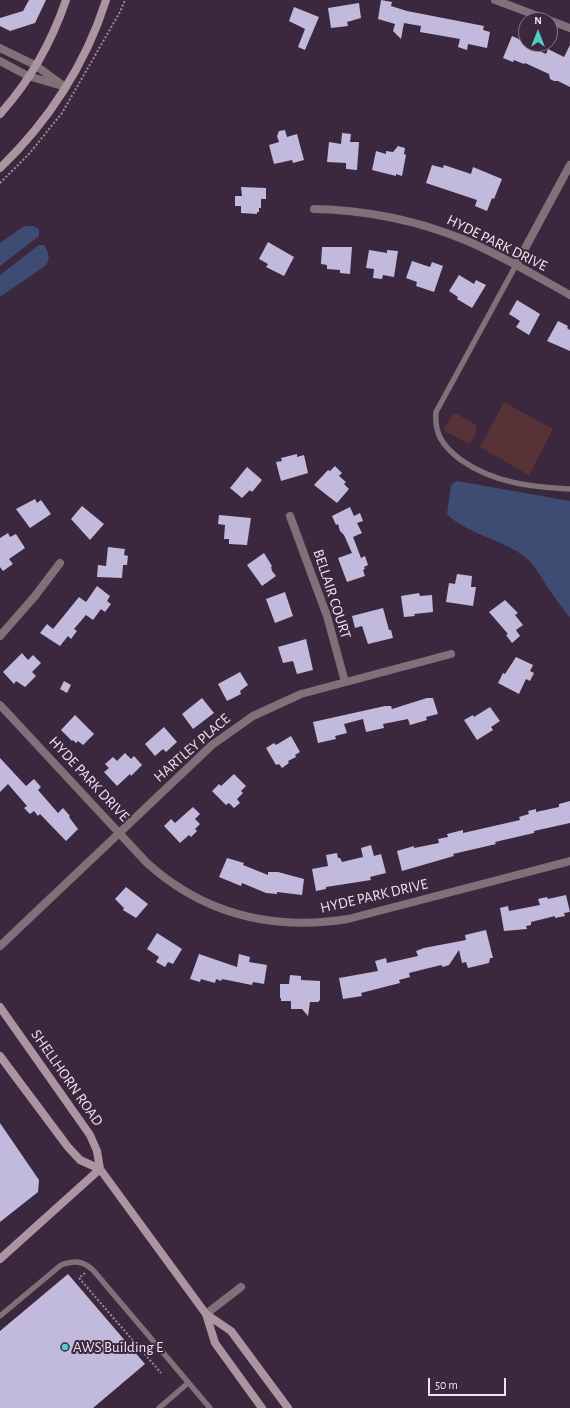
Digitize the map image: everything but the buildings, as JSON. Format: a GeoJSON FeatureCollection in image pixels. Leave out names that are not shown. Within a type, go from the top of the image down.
{"type":"FeatureCollection","features":[{"type":"Feature","properties":{"kind":"main road"},"geometry":{"type":"LineString","coordinates":[[0,114],[35,65],[55,28],[66,0]]}},
{"type":"Feature","properties":{"kind":"main road"},"geometry":{"type":"LineString","coordinates":[[0,168],[33,132],[65,87],[92,36],[106,0]]}},
{"type":"Feature","properties":{"kind":"main road","name":"SHELLHORN ROAD"},"geometry":{"type":"LineString","coordinates":[[0,1008],[90,1135],[97,1151],[100,1169],[206,1314],[215,1343],[262,1408]]}},
{"type":"Feature","properties":{"kind":"main road","name":"SHELLHORN ROAD"},"geometry":{"type":"LineString","coordinates":[[0,1056],[68,1147],[80,1160],[100,1169]]}},
{"type":"Feature","properties":{"kind":"main road"},"geometry":{"type":"LineString","coordinates":[[0,1259],[100,1169]]}},
{"type":"Feature","properties":{"kind":"main road","name":"SHELLHORN ROAD"},"geometry":{"type":"LineString","coordinates":[[206,1314],[231,1331],[288,1408]]}},
{"type":"Feature","properties":{"kind":"street"},"geometry":{"type":"LineString","coordinates":[[495,0],[570,28]]}},
{"type":"Feature","properties":{"kind":"street"},"geometry":{"type":"LineString","coordinates":[[0,48],[35,65],[65,87]]}},
{"type":"Feature","properties":{"kind":"street"},"geometry":{"type":"LineString","coordinates":[[0,61],[28,76],[65,87]]}},
{"type":"Feature","properties":{"kind":"street"},"geometry":{"type":"LineString","coordinates":[[516,265],[570,165]]}},
{"type":"Feature","properties":{"kind":"street","name":"HYDE PARK DRIVE"},"geometry":{"type":"LineString","coordinates":[[314,209],[366,212],[418,223],[466,240],[516,265],[570,295]]}},
{"type":"Feature","properties":{"kind":"street","name":"BELLAIR COURT"},"geometry":{"type":"LineString","coordinates":[[290,516],[327,616],[345,682]]}},
{"type":"Feature","properties":{"kind":"street"},"geometry":{"type":"LineString","coordinates":[[0,636],[35,596],[60,562]]}},
{"type":"Feature","properties":{"kind":"street","name":"HARTLEY PLACE"},"geometry":{"type":"LineString","coordinates":[[0,946],[212,745],[232,729],[276,704],[301,694],[451,654]]}},
{"type":"Feature","properties":{"kind":"street","name":"HYDE PARK DRIVE"},"geometry":{"type":"LineString","coordinates":[[0,704],[162,877],[206,903],[251,918],[298,924],[325,923],[348,919],[570,861]]}},
{"type":"Feature","properties":{"kind":"street"},"geometry":{"type":"LineString","coordinates":[[206,1314],[241,1287]]}},
{"type":"Feature","properties":{"kind":"lane"},"geometry":{"type":"LineString","coordinates":[[516,265],[436,412],[435,424],[438,436],[448,450],[475,470],[507,482],[534,487],[570,489]]}},
{"type":"Feature","properties":{"kind":"lane"},"geometry":{"type":"LineString","coordinates":[[0,1316],[61,1265],[78,1261],[86,1264],[210,1408]]}},
{"type":"Feature","properties":{"kind":"lane"},"geometry":{"type":"LineString","coordinates":[[159,1408],[188,1383]]}},
{"type":"Feature","properties":{"kind":"path"},"geometry":{"type":"LineString","coordinates":[[91,1268],[79,1278],[161,1373]]}},
{"type":"Feature","properties":{"kind":"shaded area"},"geometry":{"type":"Polygon","coordinates":[[[504,402],[553,429],[529,475],[480,447],[504,402]]]}},
{"type":"Feature","properties":{"kind":"shaded area"},"geometry":{"type":"Polygon","coordinates":[[[457,414],[476,425],[477,431],[471,442],[467,443],[446,432],[444,428],[452,415],[457,414]]]}},
{"type":"Feature","properties":{"kind":"water"},"geometry":{"type":"Polygon","coordinates":[[[24,226],[33,226],[39,229],[39,236],[0,266],[0,243],[24,226]]]}},
{"type":"Feature","properties":{"kind":"water"},"geometry":{"type":"Polygon","coordinates":[[[39,245],[44,245],[48,253],[49,258],[45,266],[0,297],[0,275],[39,245]]]}},
{"type":"Feature","properties":{"kind":"water"},"geometry":{"type":"Polygon","coordinates":[[[457,481],[570,501],[570,617],[526,558],[503,544],[463,526],[447,514],[451,485],[457,481]]]}},
{"type":"Feature","properties":{"kind":"place","name":"AWS Building E"},"geometry":{"type":"Point","coordinates":[65,1347]}}]}
